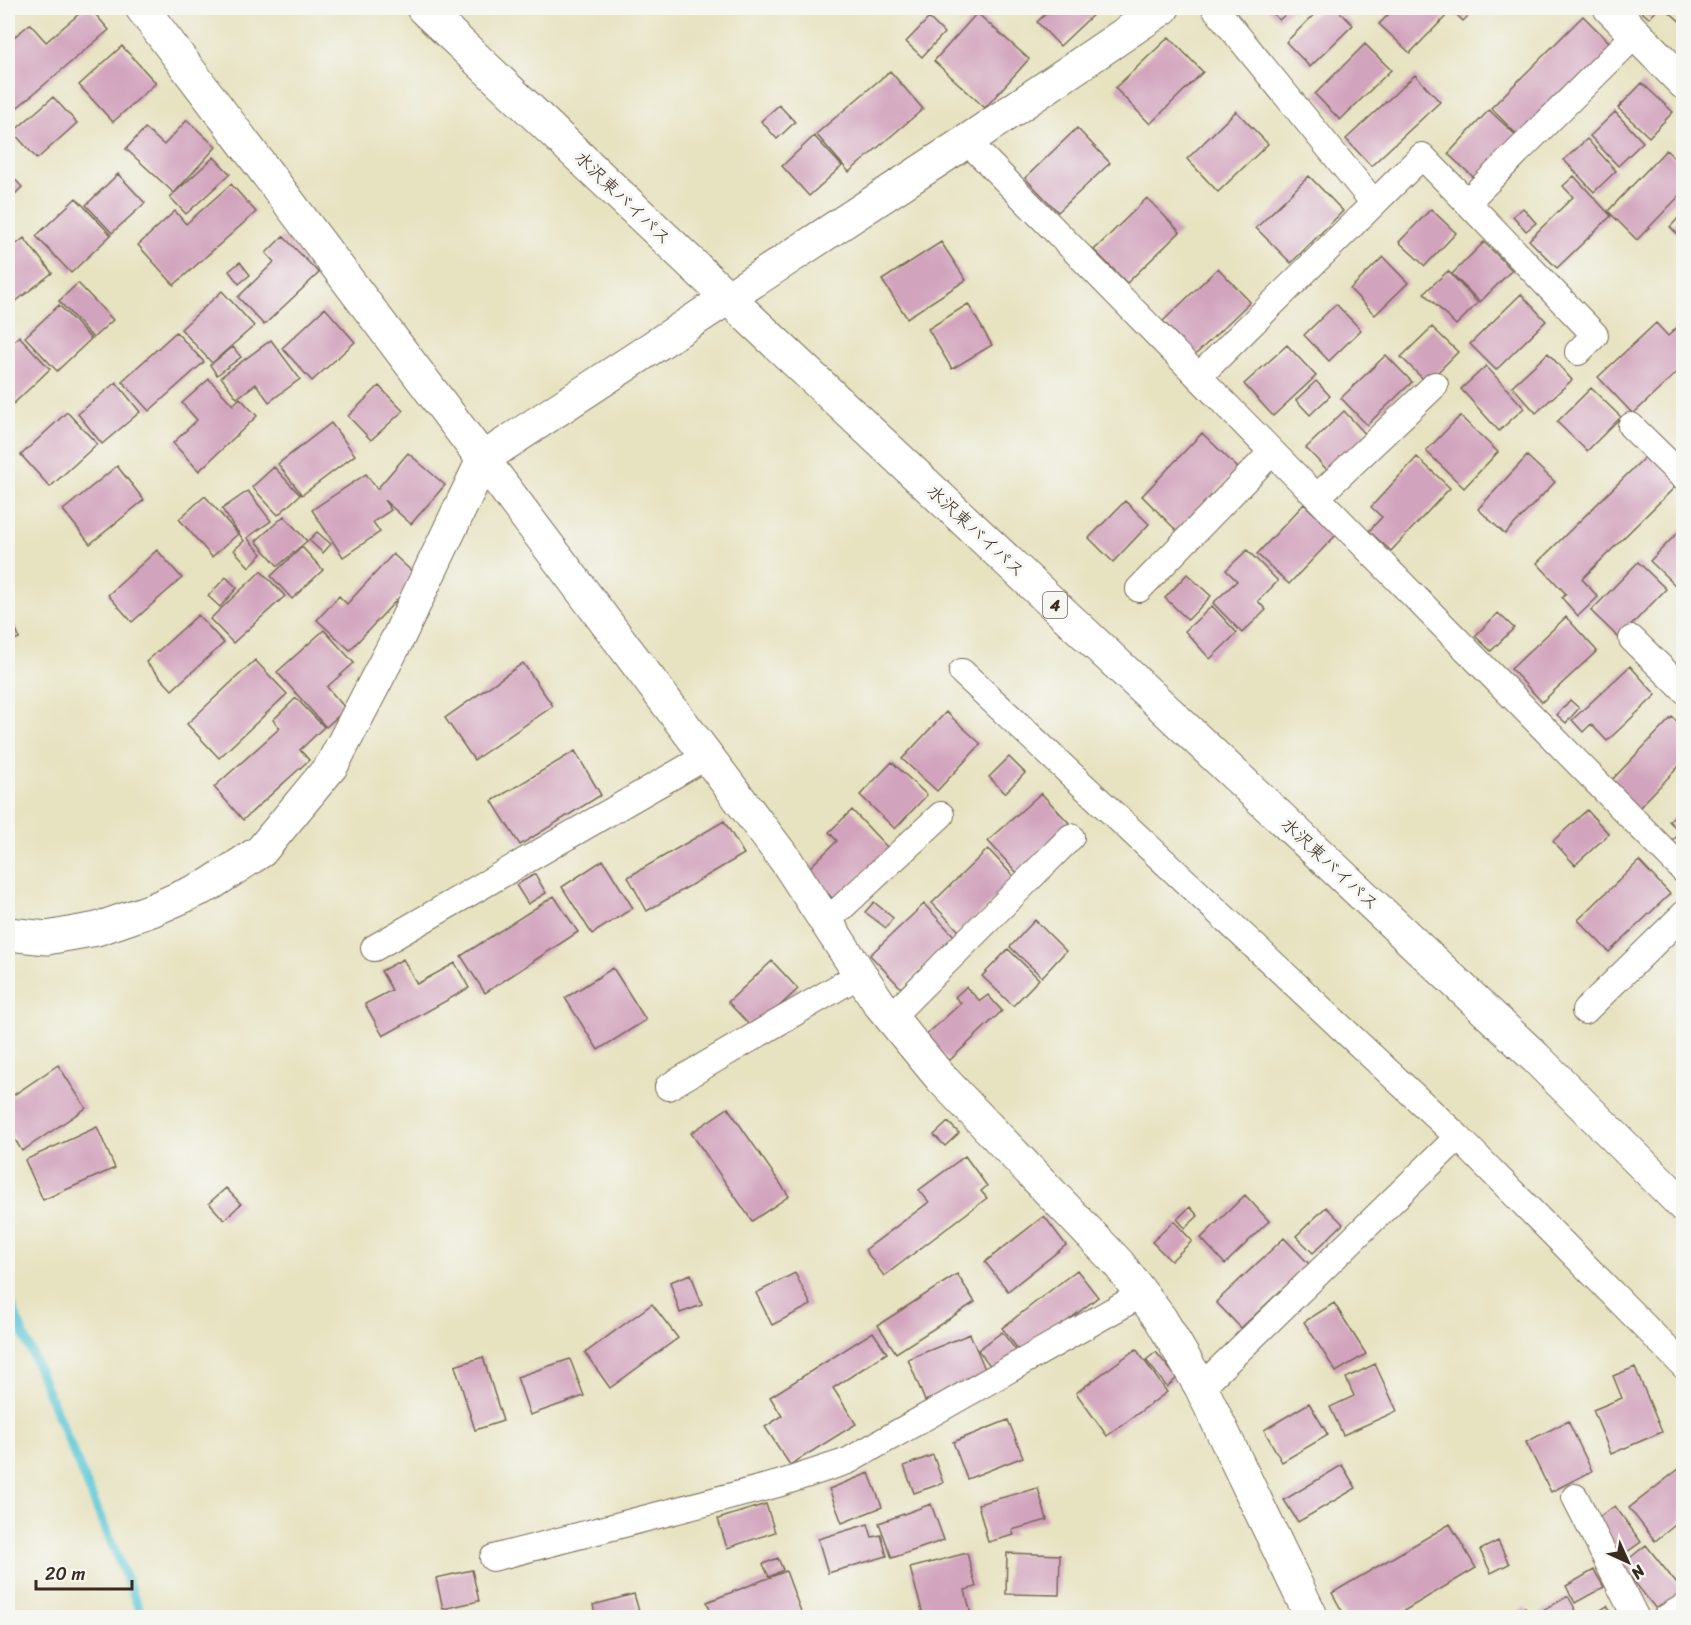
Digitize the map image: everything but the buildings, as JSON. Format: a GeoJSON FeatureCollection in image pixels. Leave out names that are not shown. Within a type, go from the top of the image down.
{"type":"FeatureCollection","features":[{"type":"Feature","properties":{"kind":"main road"},"geometry":{"type":"LineString","coordinates":[[142,8],[787,862],[859,975],[891,1017],[941,1078],[1118,1263],[1160,1318],[1201,1387],[1312,1617]]}},
{"type":"Feature","properties":{"kind":"main road","name":"水沢東バイパス"},"geometry":{"type":"LineString","coordinates":[[423,8],[1536,1058],[1683,1206]]}},
{"type":"Feature","properties":{"kind":"main road"},"geometry":{"type":"LineString","coordinates":[[8,934],[47,938],[108,925],[152,910],[209,885],[261,851],[332,765],[399,636],[484,458],[967,141],[1163,8]]}},
{"type":"Feature","properties":{"kind":"main road"},"geometry":{"type":"LineString","coordinates":[[1610,8],[1683,83]]}},
{"type":"Feature","properties":{"kind":"street"},"geometry":{"type":"LineString","coordinates":[[1215,8],[1374,203]]}},
{"type":"Feature","properties":{"kind":"street"},"geometry":{"type":"LineString","coordinates":[[1467,202],[1636,34]]}},
{"type":"Feature","properties":{"kind":"street"},"geometry":{"type":"LineString","coordinates":[[967,141],[1683,871]]}},
{"type":"Feature","properties":{"kind":"street"},"geometry":{"type":"LineString","coordinates":[[1199,376],[1422,156],[1595,335],[1578,352]]}},
{"type":"Feature","properties":{"kind":"street"},"geometry":{"type":"LineString","coordinates":[[1317,497],[1435,385]]}},
{"type":"Feature","properties":{"kind":"street"},"geometry":{"type":"LineString","coordinates":[[1631,426],[1683,478]]}},
{"type":"Feature","properties":{"kind":"street"},"geometry":{"type":"LineString","coordinates":[[1139,589],[1272,452]]}},
{"type":"Feature","properties":{"kind":"street"},"geometry":{"type":"LineString","coordinates":[[1632,639],[1683,690]]}},
{"type":"Feature","properties":{"kind":"street"},"geometry":{"type":"LineString","coordinates":[[962,672],[1458,1137],[1683,1366]]}},
{"type":"Feature","properties":{"kind":"street"},"geometry":{"type":"LineString","coordinates":[[374,948],[707,756]]}},
{"type":"Feature","properties":{"kind":"street"},"geometry":{"type":"LineString","coordinates":[[826,922],[941,815]]}},
{"type":"Feature","properties":{"kind":"street"},"geometry":{"type":"LineString","coordinates":[[891,1017],[1071,837]]}},
{"type":"Feature","properties":{"kind":"street"},"geometry":{"type":"LineString","coordinates":[[1585,1011],[1683,914]]}},
{"type":"Feature","properties":{"kind":"street"},"geometry":{"type":"LineString","coordinates":[[668,1087],[859,975]]}},
{"type":"Feature","properties":{"kind":"street"},"geometry":{"type":"LineString","coordinates":[[1201,1387],[1458,1137]]}},
{"type":"Feature","properties":{"kind":"street"},"geometry":{"type":"LineString","coordinates":[[494,1558],[778,1484],[848,1461],[1142,1294]]}},
{"type":"Feature","properties":{"kind":"street"},"geometry":{"type":"LineString","coordinates":[[1575,1497],[1636,1617]]}},
{"type":"Feature","properties":{"kind":"street"},"geometry":{"type":"LineString","coordinates":[[1666,1617],[1683,1607]]}},
{"type":"Feature","properties":{"kind":"waterway"},"geometry":{"type":"LineString","coordinates":[[8,1297],[143,1618]]}}]}
